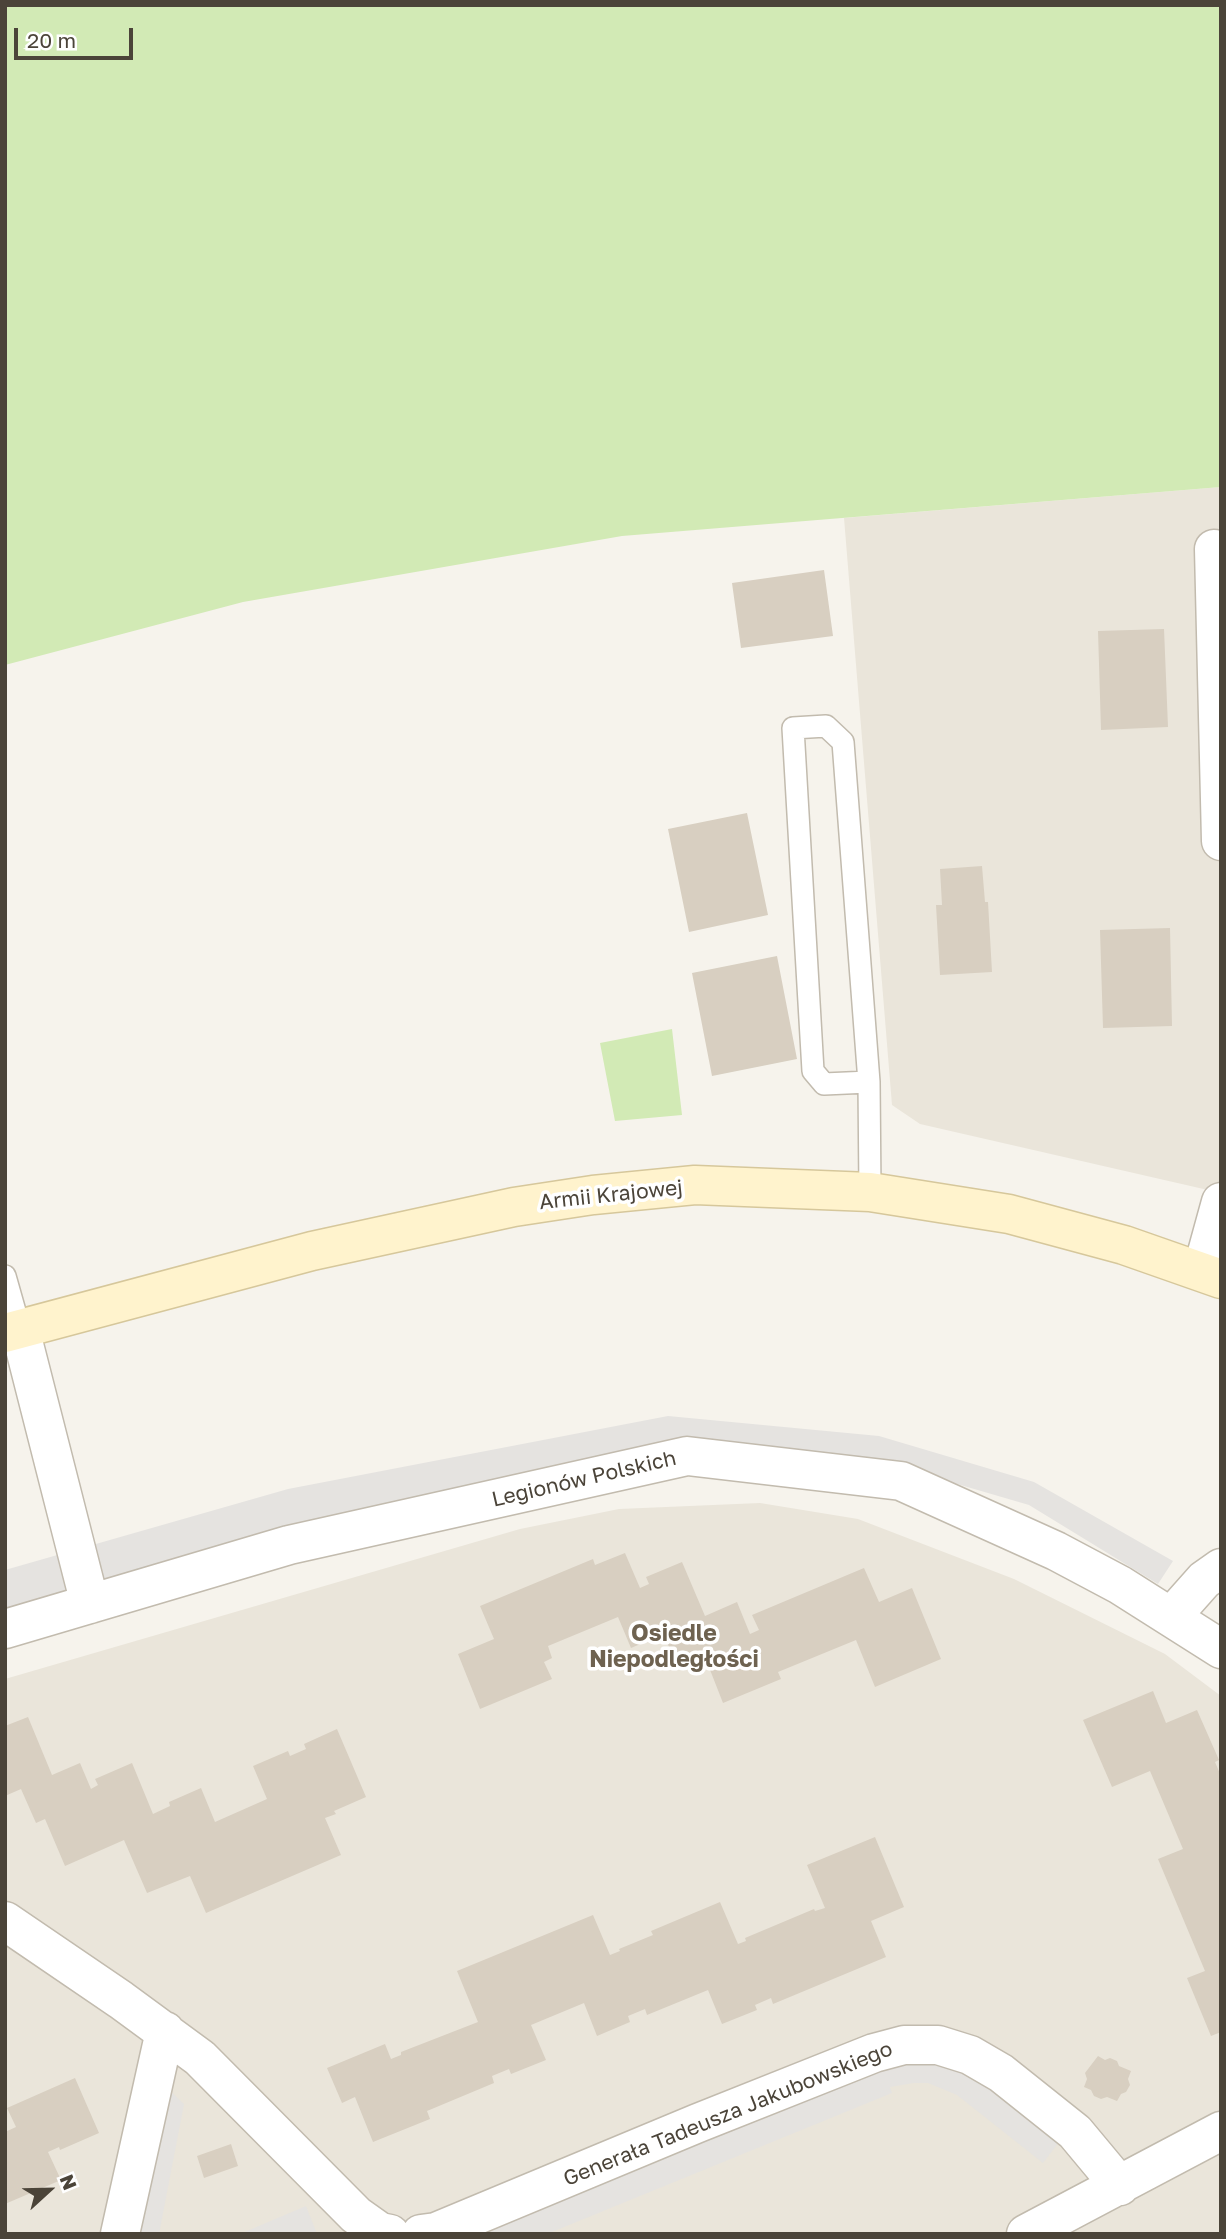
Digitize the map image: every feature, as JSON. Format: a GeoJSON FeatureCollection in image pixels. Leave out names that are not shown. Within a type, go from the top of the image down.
{"type":"FeatureCollection","features":[{"type":"Feature","properties":{"kind":"main road","name":"Armii Krajowej"},"geometry":{"type":"LineString","coordinates":[[12,1331],[313,1251],[513,1207],[593,1195],[695,1185],[870,1192],[1009,1214],[1124,1245],[1212,1275]]}},
{"type":"Feature","properties":{"kind":"street"},"geometry":{"type":"LineString","coordinates":[[1214,549],[1221,841]]}},
{"type":"Feature","properties":{"kind":"street"},"geometry":{"type":"LineString","coordinates":[[1212,1275],[1221,1202]]}},
{"type":"Feature","properties":{"kind":"street"},"geometry":{"type":"LineString","coordinates":[[12,1331],[90,1604]]}},
{"type":"Feature","properties":{"kind":"street","name":"Legionów Polskich"},"geometry":{"type":"LineString","coordinates":[[5,1629],[289,1545],[687,1456],[901,1481],[1056,1551],[1172,1616],[1221,1649]]}},
{"type":"Feature","properties":{"kind":"street"},"geometry":{"type":"LineString","coordinates":[[1172,1616],[1204,1580],[1221,1568]]}},
{"type":"Feature","properties":{"kind":"street"},"geometry":{"type":"LineString","coordinates":[[5,1921],[200,2058],[356,2215],[380,2232],[390,2234]]}},
{"type":"Feature","properties":{"kind":"street"},"geometry":{"type":"LineString","coordinates":[[120,2234],[165,2031]]}},
{"type":"Feature","properties":{"kind":"street","name":"Generała Tadeusza Jakubowskiego"},"geometry":{"type":"LineString","coordinates":[[421,2234],[436,2232],[710,2118],[874,2053],[904,2045],[938,2045],[970,2055],[1000,2073],[1075,2132],[1119,2186]]}},
{"type":"Feature","properties":{"kind":"street"},"geometry":{"type":"LineString","coordinates":[[1026,2234],[1221,2131]]}},
{"type":"Feature","properties":{"kind":"lane"},"geometry":{"type":"LineString","coordinates":[[869,1082],[824,1084],[813,1071],[793,728],[826,726],[843,743],[869,1082],[870,1192]]}},
{"type":"Feature","properties":{"kind":"lane"},"geometry":{"type":"LineString","coordinates":[[5,1276],[12,1331]]}},
{"type":"Feature","properties":{"kind":"shaded area"},"geometry":{"type":"Polygon","coordinates":[[[1221,487],[1221,1193],[920,1124],[892,1105],[844,518],[1221,487]]]}},
{"type":"Feature","properties":{"kind":"shaded area"},"geometry":{"type":"Polygon","coordinates":[[[668,1416],[879,1436],[1034,1482],[1173,1561],[1158,1584],[1029,1505],[875,1460],[675,1444],[5,1612],[5,1570],[288,1489],[668,1416]]]}},
{"type":"Feature","properties":{"kind":"shaded area"},"geometry":{"type":"Polygon","coordinates":[[[760,1503],[858,1519],[1014,1579],[1165,1654],[1221,1696],[1221,2234],[5,2234],[5,1679],[520,1529],[619,1509],[760,1503]]]}},
{"type":"Feature","properties":{"kind":"shaded area"},"geometry":{"type":"Polygon","coordinates":[[[930,2061],[968,2071],[1062,2138],[1043,2163],[957,2095],[928,2083],[914,2083],[890,2087],[892,2093],[547,2234],[467,2234],[887,2064],[930,2061]]]}},
{"type":"Feature","properties":{"kind":"shaded area"},"geometry":{"type":"Polygon","coordinates":[[[164,2085],[184,2104],[159,2234],[135,2234],[164,2085]]]}},
{"type":"Feature","properties":{"kind":"shaded area"},"geometry":{"type":"Polygon","coordinates":[[[306,2206],[317,2234],[240,2234],[287,2214],[306,2206]]]}},
{"type":"Feature","properties":{"kind":"green space"},"geometry":{"type":"Polygon","coordinates":[[[5,5],[1221,5],[1221,487],[622,536],[243,602],[5,665],[5,5]]]}},
{"type":"Feature","properties":{"kind":"green space"},"geometry":{"type":"Polygon","coordinates":[[[672,1029],[682,1115],[615,1121],[600,1043],[672,1029]]]}},
{"type":"Feature","properties":{"kind":"building"},"geometry":{"type":"Polygon","coordinates":[[[824,570],[833,636],[741,648],[732,583],[824,570]]]}},
{"type":"Feature","properties":{"kind":"building"},"geometry":{"type":"Polygon","coordinates":[[[1164,629],[1168,727],[1101,730],[1098,631],[1164,629]]]}},
{"type":"Feature","properties":{"kind":"building"},"geometry":{"type":"Polygon","coordinates":[[[747,813],[768,915],[689,932],[668,829],[747,813]]]}},
{"type":"Feature","properties":{"kind":"building"},"geometry":{"type":"Polygon","coordinates":[[[982,866],[985,902],[988,902],[992,972],[940,975],[936,905],[942,905],[940,869],[982,866]]]}},
{"type":"Feature","properties":{"kind":"building"},"geometry":{"type":"Polygon","coordinates":[[[1170,928],[1172,1026],[1103,1028],[1100,930],[1170,928]]]}},
{"type":"Feature","properties":{"kind":"building"},"geometry":{"type":"Polygon","coordinates":[[[777,956],[797,1059],[712,1076],[692,973],[777,956]]]}},
{"type":"Feature","properties":{"kind":"building"},"geometry":{"type":"Polygon","coordinates":[[[625,1553],[640,1588],[649,1584],[646,1577],[682,1562],[705,1616],[737,1602],[750,1634],[759,1630],[752,1615],[864,1568],[879,1602],[912,1588],[941,1659],[875,1687],[856,1640],[778,1672],[781,1679],[723,1703],[705,1657],[677,1668],[664,1634],[631,1648],[618,1617],[548,1646],[552,1658],[544,1662],[552,1679],[480,1709],[458,1654],[494,1639],[480,1606],[593,1559],[595,1565],[625,1553]]]}},
{"type":"Feature","properties":{"kind":"building"},"geometry":{"type":"Polygon","coordinates":[[[1153,1691],[1166,1723],[1197,1710],[1219,1760],[1215,1762],[1221,1776],[1221,2032],[1211,2036],[1187,1978],[1205,1971],[1158,1859],[1183,1849],[1150,1771],[1112,1787],[1083,1720],[1153,1691]]]}},
{"type":"Feature","properties":{"kind":"building"},"geometry":{"type":"Polygon","coordinates":[[[28,1717],[52,1775],[80,1763],[91,1789],[98,1785],[95,1779],[132,1763],[153,1814],[170,1806],[169,1802],[201,1788],[215,1822],[267,1799],[253,1766],[288,1751],[290,1756],[306,1749],[304,1744],[337,1729],[366,1797],[334,1811],[336,1814],[325,1818],[341,1855],[206,1913],[190,1876],[147,1893],[124,1840],[65,1866],[45,1819],[36,1823],[21,1789],[5,1796],[5,1726],[28,1717]]]}},
{"type":"Feature","properties":{"kind":"building"},"geometry":{"type":"Polygon","coordinates":[[[875,1837],[904,1907],[871,1921],[886,1957],[773,2004],[771,1998],[755,2005],[757,2010],[722,2024],[708,1990],[647,2015],[645,2009],[628,2016],[630,2022],[597,2036],[584,2003],[531,2025],[546,2060],[511,2074],[509,2069],[492,2076],[494,2083],[427,2111],[430,2119],[373,2142],[355,2097],[342,2103],[327,2068],[385,2044],[391,2059],[401,2055],[401,2052],[478,2022],[457,1971],[593,1915],[610,1955],[653,1935],[651,1931],[720,1902],[738,1944],[746,1941],[745,1938],[814,1909],[825,1908],[807,1865],[875,1837]]]}},
{"type":"Feature","properties":{"kind":"building"},"geometry":{"type":"Polygon","coordinates":[[[1098,2056],[1117,2061],[1119,2066],[1131,2071],[1128,2079],[1130,2085],[1117,2101],[1107,2097],[1101,2099],[1084,2087],[1087,2079],[1085,2073],[1098,2056]]]}},
{"type":"Feature","properties":{"kind":"building"},"geometry":{"type":"Polygon","coordinates":[[[75,2078],[99,2133],[60,2150],[59,2147],[48,2152],[61,2180],[5,2204],[5,2132],[16,2127],[7,2108],[75,2078]]]}},
{"type":"Feature","properties":{"kind":"building"},"geometry":{"type":"Polygon","coordinates":[[[231,2144],[238,2166],[204,2178],[197,2156],[231,2144]]]}},
{"type":"Feature","properties":{"kind":"district","name":"Osiedle Niepodległości"},"geometry":{"type":"Point","coordinates":[674,1647]}}]}
